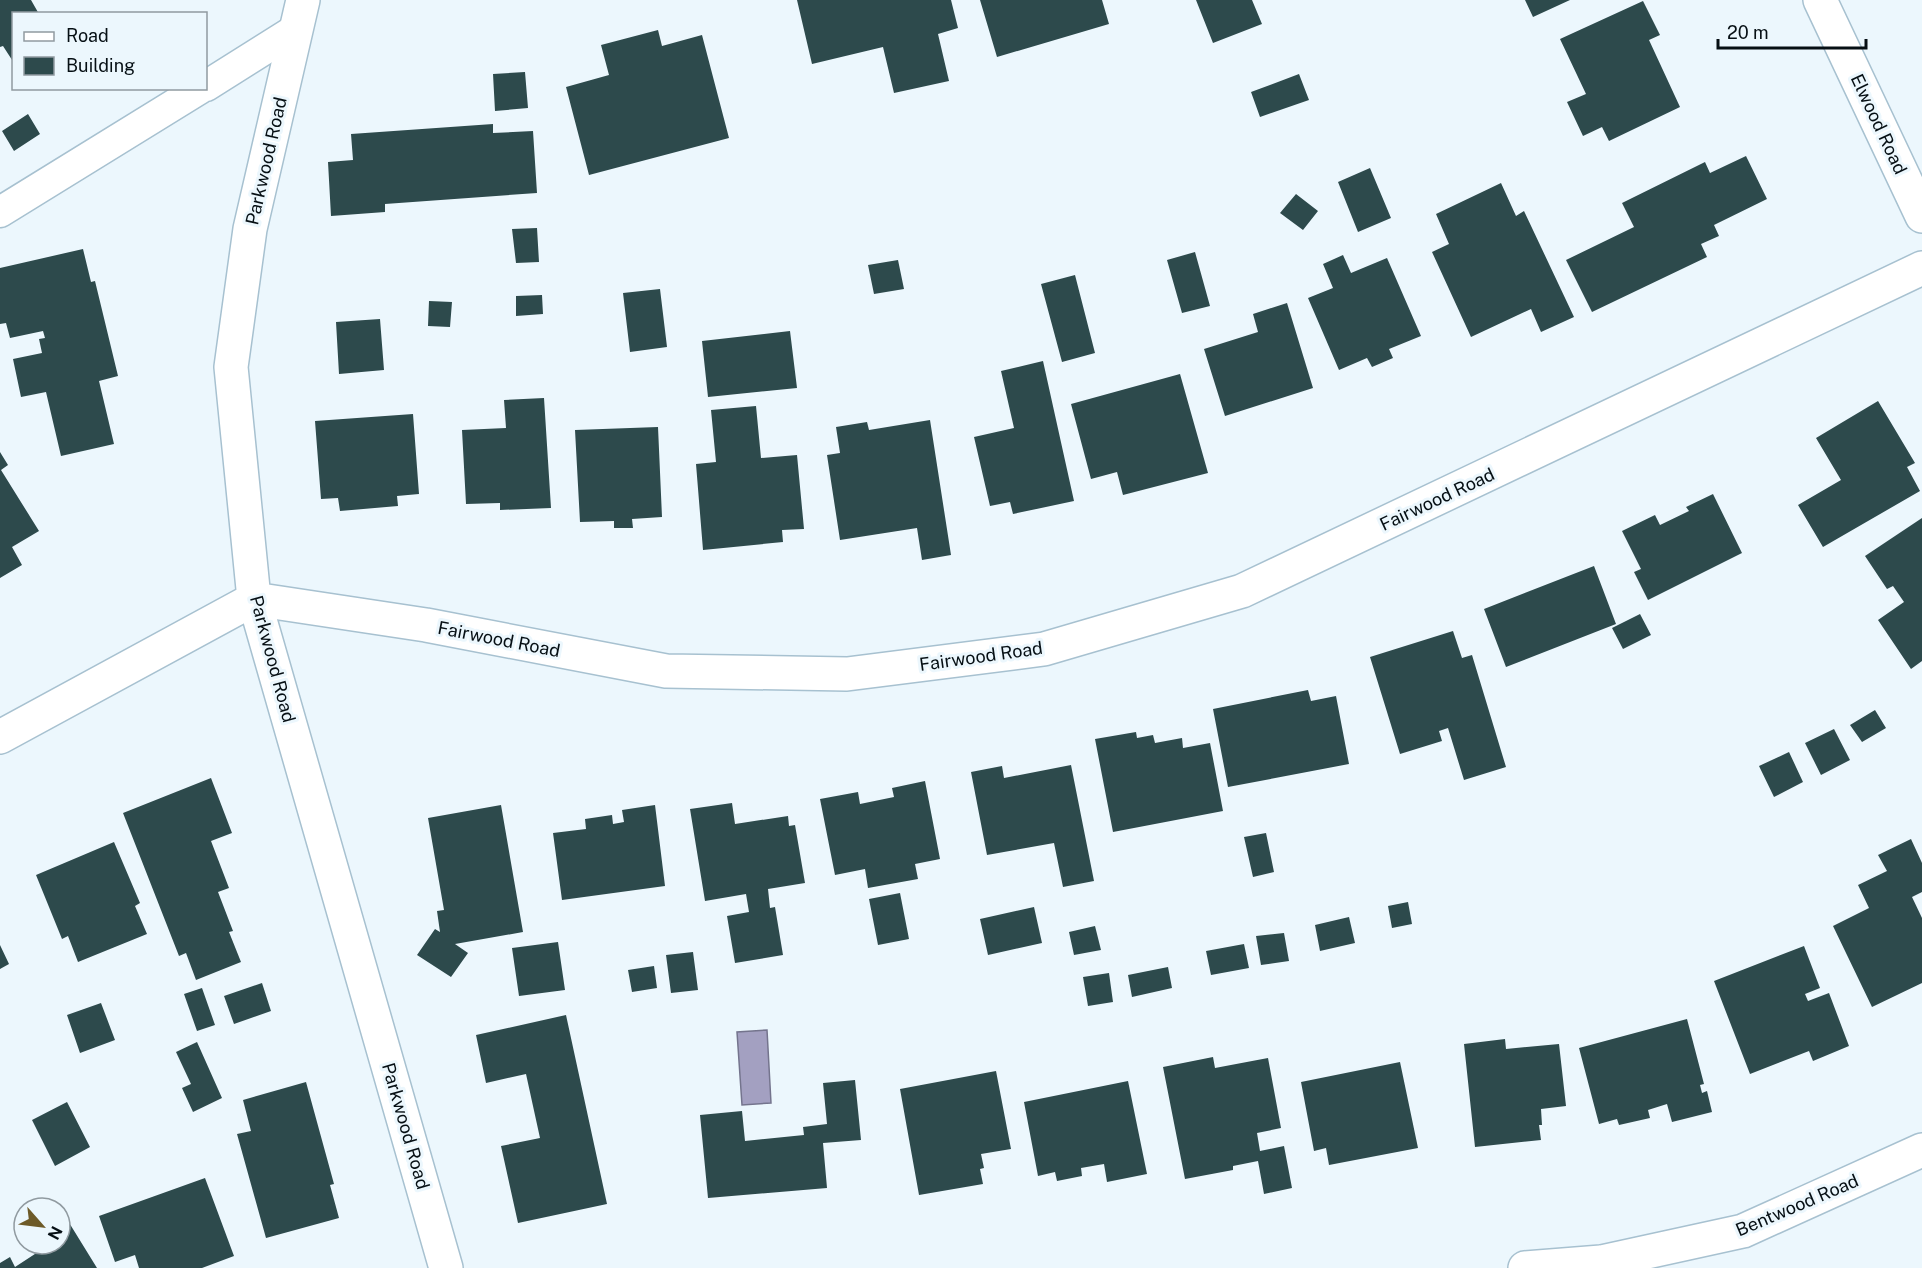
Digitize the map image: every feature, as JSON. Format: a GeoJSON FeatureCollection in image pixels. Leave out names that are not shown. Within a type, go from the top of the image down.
{"type":"FeatureCollection","features":[{"type":"Feature","properties":{"kind":"street","name":"Elwood Road"},"geometry":{"type":"LineString","coordinates":[[1820,0],[1922,216]]}},
{"type":"Feature","properties":{"kind":"street","name":"Parkwood Road"},"geometry":{"type":"LineString","coordinates":[[299,15],[250,229],[231,367],[255,599],[446,1268]]}},
{"type":"Feature","properties":{"kind":"street","name":"Fairwood Road"},"geometry":{"type":"LineString","coordinates":[[255,599],[426,626],[666,671],[847,674],[1044,649],[1242,591],[1922,268]]}},
{"type":"Feature","properties":{"kind":"street"},"geometry":{"type":"LineString","coordinates":[[0,736],[255,599]]}},
{"type":"Feature","properties":{"kind":"street","name":"Bentwood Road"},"geometry":{"type":"LineString","coordinates":[[1525,1268],[1601,1262],[1743,1231],[1922,1150]]}},
{"type":"Feature","properties":{"kind":"lane"},"geometry":{"type":"LineString","coordinates":[[207,85],[299,15]]}},
{"type":"Feature","properties":{"kind":"lane"},"geometry":{"type":"LineString","coordinates":[[0,212],[198,90]]}},
{"type":"Feature","properties":{"kind":"shaded area"},"geometry":{"type":"Polygon","coordinates":[[[767,1030],[771,1103],[742,1105],[737,1032],[767,1030]]]}},
{"type":"Feature","properties":{"kind":"building"},"geometry":{"type":"Polygon","coordinates":[[[0,0],[31,0],[38,12],[12,12],[12,60],[3,46],[0,47],[0,0]]]}},
{"type":"Feature","properties":{"kind":"building"},"geometry":{"type":"Polygon","coordinates":[[[797,0],[951,0],[958,28],[938,34],[949,81],[894,93],[883,47],[812,64],[797,0]]]}},
{"type":"Feature","properties":{"kind":"building"},"geometry":{"type":"Polygon","coordinates":[[[980,0],[1102,0],[1109,24],[997,57],[980,0]]]}},
{"type":"Feature","properties":{"kind":"building"},"geometry":{"type":"Polygon","coordinates":[[[1196,0],[1252,0],[1262,24],[1213,43],[1196,0]]]}},
{"type":"Feature","properties":{"kind":"building"},"geometry":{"type":"Polygon","coordinates":[[[1525,0],[1570,0],[1533,17],[1525,0]]]}},
{"type":"Feature","properties":{"kind":"building"},"geometry":{"type":"Polygon","coordinates":[[[1643,1],[1660,35],[1649,40],[1680,107],[1609,141],[1602,127],[1583,136],[1567,102],[1586,94],[1560,39],[1643,1]]]}},
{"type":"Feature","properties":{"kind":"building"},"geometry":{"type":"Polygon","coordinates":[[[658,30],[662,46],[702,35],[729,138],[589,175],[566,87],[609,75],[601,45],[658,30]]]}},
{"type":"Feature","properties":{"kind":"building"},"geometry":{"type":"Polygon","coordinates":[[[525,72],[528,108],[495,111],[493,74],[525,72]]]}},
{"type":"Feature","properties":{"kind":"building"},"geometry":{"type":"Polygon","coordinates":[[[1299,74],[1309,100],[1260,117],[1251,92],[1299,74]]]}},
{"type":"Feature","properties":{"kind":"building"},"geometry":{"type":"Polygon","coordinates":[[[28,114],[40,134],[14,151],[2,131],[28,114]]]}},
{"type":"Feature","properties":{"kind":"building"},"geometry":{"type":"Polygon","coordinates":[[[493,124],[493,133],[533,131],[537,193],[385,204],[385,212],[331,216],[328,162],[353,160],[351,134],[493,124]]]}},
{"type":"Feature","properties":{"kind":"building"},"geometry":{"type":"Polygon","coordinates":[[[1746,156],[1767,199],[1714,225],[1719,236],[1701,244],[1707,257],[1592,312],[1566,260],[1634,227],[1622,203],[1705,162],[1710,173],[1746,156]]]}},
{"type":"Feature","properties":{"kind":"building"},"geometry":{"type":"Polygon","coordinates":[[[1370,168],[1391,218],[1358,232],[1338,182],[1370,168]]]}},
{"type":"Feature","properties":{"kind":"building"},"geometry":{"type":"Polygon","coordinates":[[[1501,183],[1516,216],[1524,211],[1574,317],[1541,332],[1531,309],[1471,337],[1432,252],[1449,244],[1436,214],[1501,183]]]}},
{"type":"Feature","properties":{"kind":"building"},"geometry":{"type":"Polygon","coordinates":[[[1296,194],[1318,211],[1303,230],[1280,213],[1296,194]]]}},
{"type":"Feature","properties":{"kind":"building"},"geometry":{"type":"Polygon","coordinates":[[[537,228],[539,262],[516,263],[512,229],[537,228]]]}},
{"type":"Feature","properties":{"kind":"building"},"geometry":{"type":"Polygon","coordinates":[[[83,249],[91,282],[95,281],[118,376],[99,381],[114,444],[61,456],[46,392],[21,397],[13,359],[42,353],[39,339],[45,338],[43,331],[10,338],[6,323],[0,324],[0,268],[83,249]]]}},
{"type":"Feature","properties":{"kind":"building"},"geometry":{"type":"Polygon","coordinates":[[[1195,252],[1210,306],[1182,313],[1167,260],[1195,252]]]}},
{"type":"Feature","properties":{"kind":"building"},"geometry":{"type":"Polygon","coordinates":[[[1343,255],[1351,273],[1387,258],[1421,336],[1389,349],[1393,358],[1372,367],[1367,358],[1339,370],[1308,298],[1333,288],[1323,264],[1343,255]]]}},
{"type":"Feature","properties":{"kind":"building"},"geometry":{"type":"Polygon","coordinates":[[[898,260],[904,289],[874,294],[868,265],[898,260]]]}},
{"type":"Feature","properties":{"kind":"building"},"geometry":{"type":"Polygon","coordinates":[[[1075,275],[1095,353],[1062,362],[1041,284],[1075,275]]]}},
{"type":"Feature","properties":{"kind":"building"},"geometry":{"type":"Polygon","coordinates":[[[660,289],[667,347],[630,352],[623,293],[660,289]]]}},
{"type":"Feature","properties":{"kind":"building"},"geometry":{"type":"Polygon","coordinates":[[[542,295],[543,314],[516,316],[516,296],[542,295]]]}},
{"type":"Feature","properties":{"kind":"building"},"geometry":{"type":"Polygon","coordinates":[[[429,301],[452,302],[450,327],[428,326],[429,301]]]}},
{"type":"Feature","properties":{"kind":"building"},"geometry":{"type":"Polygon","coordinates":[[[1287,303],[1313,388],[1225,416],[1204,349],[1258,332],[1253,314],[1287,303]]]}},
{"type":"Feature","properties":{"kind":"building"},"geometry":{"type":"Polygon","coordinates":[[[380,319],[384,370],[339,374],[336,322],[380,319]]]}},
{"type":"Feature","properties":{"kind":"building"},"geometry":{"type":"Polygon","coordinates":[[[790,331],[797,388],[708,397],[702,341],[790,331]]]}},
{"type":"Feature","properties":{"kind":"building"},"geometry":{"type":"Polygon","coordinates":[[[1043,361],[1074,501],[1013,514],[1010,502],[990,506],[974,437],[1014,428],[1001,371],[1043,361]]]}},
{"type":"Feature","properties":{"kind":"building"},"geometry":{"type":"Polygon","coordinates":[[[1180,374],[1208,473],[1123,495],[1117,472],[1091,479],[1071,404],[1180,374]]]}},
{"type":"Feature","properties":{"kind":"building"},"geometry":{"type":"Polygon","coordinates":[[[544,398],[551,508],[500,510],[500,503],[466,504],[462,430],[506,428],[504,400],[544,398]]]}},
{"type":"Feature","properties":{"kind":"building"},"geometry":{"type":"Polygon","coordinates":[[[1878,401],[1915,463],[1907,467],[1920,491],[1823,547],[1798,505],[1841,480],[1816,438],[1878,401]]]}},
{"type":"Feature","properties":{"kind":"building"},"geometry":{"type":"Polygon","coordinates":[[[756,406],[761,458],[797,455],[804,529],[782,530],[783,542],[703,550],[696,464],[716,462],[711,410],[756,406]]]}},
{"type":"Feature","properties":{"kind":"building"},"geometry":{"type":"Polygon","coordinates":[[[413,414],[419,494],[397,496],[398,506],[340,511],[338,498],[321,499],[315,421],[413,414]]]}},
{"type":"Feature","properties":{"kind":"building"},"geometry":{"type":"Polygon","coordinates":[[[930,420],[951,555],[922,560],[917,528],[840,540],[827,455],[840,453],[836,427],[867,422],[869,430],[930,420]]]}},
{"type":"Feature","properties":{"kind":"building"},"geometry":{"type":"Polygon","coordinates":[[[658,427],[662,517],[632,519],[633,528],[614,528],[614,521],[580,522],[575,430],[658,427]]]}},
{"type":"Feature","properties":{"kind":"building"},"geometry":{"type":"Polygon","coordinates":[[[0,452],[8,465],[1,470],[39,531],[12,547],[22,565],[0,578],[0,452]]]}},
{"type":"Feature","properties":{"kind":"building"},"geometry":{"type":"Polygon","coordinates":[[[1713,494],[1742,553],[1648,600],[1634,572],[1641,569],[1622,531],[1655,515],[1660,525],[1689,511],[1686,507],[1713,494]]]}},
{"type":"Feature","properties":{"kind":"building"},"geometry":{"type":"Polygon","coordinates":[[[1922,518],[1922,661],[1911,669],[1878,620],[1904,602],[1893,586],[1887,589],[1865,556],[1922,518]]]}},
{"type":"Feature","properties":{"kind":"building"},"geometry":{"type":"Polygon","coordinates":[[[1594,566],[1616,624],[1506,667],[1484,609],[1594,566]]]}},
{"type":"Feature","properties":{"kind":"building"},"geometry":{"type":"Polygon","coordinates":[[[1640,614],[1651,635],[1623,649],[1612,628],[1640,614]]]}},
{"type":"Feature","properties":{"kind":"building"},"geometry":{"type":"Polygon","coordinates":[[[1453,631],[1462,658],[1472,655],[1506,767],[1464,780],[1448,728],[1439,731],[1442,741],[1400,754],[1370,657],[1453,631]]]}},
{"type":"Feature","properties":{"kind":"building"},"geometry":{"type":"Polygon","coordinates":[[[1308,690],[1311,701],[1336,696],[1349,764],[1228,787],[1213,709],[1308,690]]]}},
{"type":"Feature","properties":{"kind":"building"},"geometry":{"type":"Polygon","coordinates":[[[1875,710],[1886,728],[1862,742],[1850,725],[1875,710]]]}},
{"type":"Feature","properties":{"kind":"building"},"geometry":{"type":"Polygon","coordinates":[[[1834,729],[1850,760],[1821,775],[1805,743],[1834,729]]]}},
{"type":"Feature","properties":{"kind":"building"},"geometry":{"type":"Polygon","coordinates":[[[1136,732],[1137,738],[1153,735],[1155,743],[1182,738],[1183,748],[1210,743],[1223,811],[1113,832],[1095,739],[1136,732]]]}},
{"type":"Feature","properties":{"kind":"building"},"geometry":{"type":"Polygon","coordinates":[[[1789,752],[1803,782],[1774,797],[1759,766],[1789,752]]]}},
{"type":"Feature","properties":{"kind":"building"},"geometry":{"type":"Polygon","coordinates":[[[1071,765],[1094,881],[1063,887],[1054,843],[987,855],[971,772],[1002,766],[1004,778],[1071,765]]]}},
{"type":"Feature","properties":{"kind":"building"},"geometry":{"type":"Polygon","coordinates":[[[211,778],[232,833],[211,841],[229,888],[218,892],[233,931],[229,932],[241,962],[196,980],[186,953],[179,956],[123,813],[211,778]]]}},
{"type":"Feature","properties":{"kind":"building"},"geometry":{"type":"Polygon","coordinates":[[[925,781],[940,859],[915,864],[918,879],[868,888],[865,869],[835,875],[820,799],[858,792],[860,804],[894,797],[892,788],[925,781]]]}},
{"type":"Feature","properties":{"kind":"building"},"geometry":{"type":"Polygon","coordinates":[[[732,803],[735,824],[788,816],[789,826],[795,825],[805,883],[768,889],[770,908],[775,907],[783,955],[735,963],[727,916],[749,912],[746,894],[705,901],[690,809],[732,803]]]}},
{"type":"Feature","properties":{"kind":"building"},"geometry":{"type":"Polygon","coordinates":[[[501,805],[523,932],[455,944],[468,953],[451,977],[417,955],[435,929],[440,932],[437,911],[444,910],[428,818],[501,805]]]}},
{"type":"Feature","properties":{"kind":"building"},"geometry":{"type":"Polygon","coordinates":[[[655,805],[665,886],[562,900],[553,833],[586,829],[585,819],[612,815],[613,824],[624,822],[622,810],[655,805]]]}},
{"type":"Feature","properties":{"kind":"building"},"geometry":{"type":"Polygon","coordinates":[[[1266,833],[1274,872],[1253,877],[1244,837],[1266,833]]]}},
{"type":"Feature","properties":{"kind":"building"},"geometry":{"type":"Polygon","coordinates":[[[1911,839],[1922,863],[1922,892],[1912,897],[1922,918],[1922,983],[1872,1007],[1833,926],[1869,908],[1858,885],[1887,871],[1878,855],[1911,839]]]}},
{"type":"Feature","properties":{"kind":"building"},"geometry":{"type":"Polygon","coordinates":[[[114,842],[140,903],[135,906],[147,934],[78,962],[68,936],[62,939],[36,875],[114,842]]]}},
{"type":"Feature","properties":{"kind":"building"},"geometry":{"type":"Polygon","coordinates":[[[900,893],[909,939],[878,945],[869,899],[900,893]]]}},
{"type":"Feature","properties":{"kind":"building"},"geometry":{"type":"Polygon","coordinates":[[[1408,902],[1412,924],[1392,928],[1388,906],[1408,902]]]}},
{"type":"Feature","properties":{"kind":"building"},"geometry":{"type":"Polygon","coordinates":[[[1034,907],[1042,943],[988,955],[980,919],[1034,907]]]}},
{"type":"Feature","properties":{"kind":"building"},"geometry":{"type":"Polygon","coordinates":[[[1349,917],[1355,943],[1320,951],[1315,925],[1349,917]]]}},
{"type":"Feature","properties":{"kind":"building"},"geometry":{"type":"Polygon","coordinates":[[[1095,926],[1101,950],[1074,955],[1069,932],[1095,926]]]}},
{"type":"Feature","properties":{"kind":"building"},"geometry":{"type":"Polygon","coordinates":[[[1284,933],[1289,961],[1261,965],[1256,936],[1284,933]]]}},
{"type":"Feature","properties":{"kind":"building"},"geometry":{"type":"Polygon","coordinates":[[[558,942],[565,990],[519,996],[512,948],[558,942]]]}},
{"type":"Feature","properties":{"kind":"building"},"geometry":{"type":"Polygon","coordinates":[[[1244,944],[1249,968],[1211,975],[1206,951],[1244,944]]]}},
{"type":"Feature","properties":{"kind":"building"},"geometry":{"type":"Polygon","coordinates":[[[0,945],[9,964],[0,969],[0,945]]]}},
{"type":"Feature","properties":{"kind":"building"},"geometry":{"type":"Polygon","coordinates":[[[1804,946],[1820,988],[1805,994],[1808,1001],[1829,993],[1849,1046],[1813,1061],[1809,1051],[1750,1074],[1714,981],[1804,946]]]}},
{"type":"Feature","properties":{"kind":"building"},"geometry":{"type":"Polygon","coordinates":[[[693,952],[698,990],[671,993],[666,955],[693,952]]]}},
{"type":"Feature","properties":{"kind":"building"},"geometry":{"type":"Polygon","coordinates":[[[654,966],[657,988],[632,992],[628,970],[654,966]]]}},
{"type":"Feature","properties":{"kind":"building"},"geometry":{"type":"Polygon","coordinates":[[[1168,967],[1172,988],[1132,997],[1128,975],[1168,967]]]}},
{"type":"Feature","properties":{"kind":"building"},"geometry":{"type":"Polygon","coordinates":[[[1109,973],[1113,1002],[1088,1006],[1083,977],[1109,973]]]}},
{"type":"Feature","properties":{"kind":"building"},"geometry":{"type":"Polygon","coordinates":[[[262,983],[271,1011],[234,1024],[224,996],[262,983]]]}},
{"type":"Feature","properties":{"kind":"building"},"geometry":{"type":"Polygon","coordinates":[[[202,988],[215,1025],[197,1031],[184,994],[202,988]]]}},
{"type":"Feature","properties":{"kind":"building"},"geometry":{"type":"Polygon","coordinates":[[[101,1003],[115,1040],[80,1053],[67,1015],[101,1003]]]}},
{"type":"Feature","properties":{"kind":"building"},"geometry":{"type":"Polygon","coordinates":[[[566,1015],[607,1204],[518,1223],[501,1146],[540,1138],[526,1074],[486,1083],[476,1035],[566,1015]]]}},
{"type":"Feature","properties":{"kind":"building"},"geometry":{"type":"Polygon","coordinates":[[[1687,1019],[1704,1084],[1700,1085],[1702,1093],[1707,1091],[1712,1112],[1672,1122],[1667,1104],[1648,1110],[1650,1118],[1619,1125],[1617,1119],[1599,1124],[1579,1048],[1687,1019]]]}},
{"type":"Feature","properties":{"kind":"building"},"geometry":{"type":"Polygon","coordinates":[[[1505,1039],[1506,1049],[1559,1044],[1566,1106],[1541,1109],[1542,1125],[1539,1125],[1541,1140],[1475,1147],[1464,1044],[1505,1039]]]}},
{"type":"Feature","properties":{"kind":"building"},"geometry":{"type":"Polygon","coordinates":[[[197,1042],[222,1098],[193,1112],[182,1088],[191,1084],[176,1052],[197,1042]]]}},
{"type":"Feature","properties":{"kind":"building"},"geometry":{"type":"Polygon","coordinates":[[[1213,1057],[1215,1068],[1268,1058],[1281,1128],[1257,1133],[1260,1151],[1284,1146],[1292,1188],[1264,1194],[1258,1161],[1233,1166],[1233,1170],[1185,1179],[1163,1067],[1213,1057]]]}},
{"type":"Feature","properties":{"kind":"building"},"geometry":{"type":"Polygon","coordinates":[[[1400,1062],[1418,1148],[1329,1165],[1326,1148],[1314,1151],[1301,1082],[1400,1062]]]}},
{"type":"Feature","properties":{"kind":"building"},"geometry":{"type":"Polygon","coordinates":[[[996,1071],[1011,1149],[981,1154],[984,1168],[980,1169],[983,1184],[919,1195],[900,1089],[996,1071]]]}},
{"type":"Feature","properties":{"kind":"building"},"geometry":{"type":"Polygon","coordinates":[[[855,1080],[861,1140],[823,1143],[827,1188],[708,1198],[700,1115],[742,1111],[745,1141],[804,1135],[803,1127],[827,1124],[823,1083],[855,1080]]]}},
{"type":"Feature","properties":{"kind":"building"},"geometry":{"type":"Polygon","coordinates":[[[1128,1081],[1147,1174],[1107,1182],[1104,1164],[1081,1168],[1082,1176],[1057,1181],[1055,1172],[1038,1176],[1024,1102],[1128,1081]]]}},
{"type":"Feature","properties":{"kind":"building"},"geometry":{"type":"Polygon","coordinates":[[[306,1082],[334,1184],[330,1185],[339,1218],[266,1238],[237,1134],[251,1131],[243,1100],[306,1082]]]}},
{"type":"Feature","properties":{"kind":"building"},"geometry":{"type":"Polygon","coordinates":[[[67,1102],[90,1147],[55,1166],[32,1120],[67,1102]]]}},
{"type":"Feature","properties":{"kind":"building"},"geometry":{"type":"Polygon","coordinates":[[[205,1178],[234,1256],[202,1268],[139,1268],[135,1255],[115,1262],[99,1216],[205,1178]]]}},
{"type":"Feature","properties":{"kind":"building"},"geometry":{"type":"Polygon","coordinates":[[[72,1227],[97,1268],[0,1268],[0,1263],[10,1257],[15,1267],[32,1256],[72,1256],[72,1227]]]}}]}
